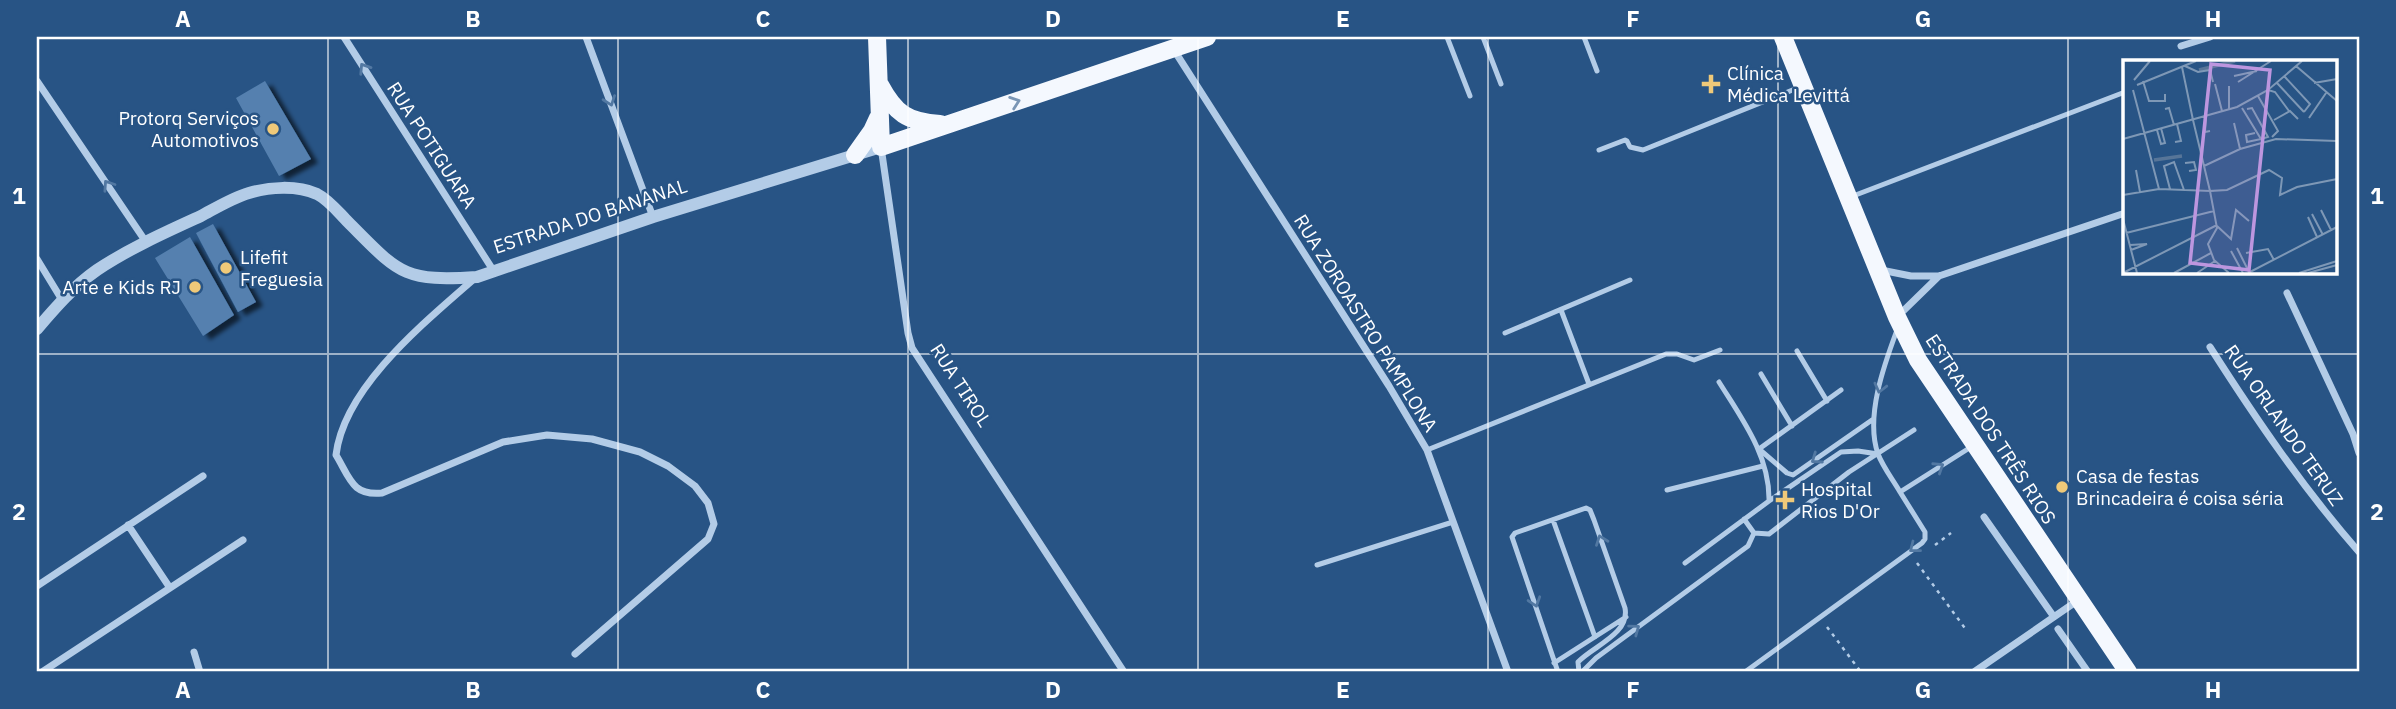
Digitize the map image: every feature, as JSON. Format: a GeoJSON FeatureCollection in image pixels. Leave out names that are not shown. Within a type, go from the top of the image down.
{"type":"FeatureCollection","features":[{"type":"Feature","properties":{"kind":"main road","name":"RUA TIROL"},"geometry":{"type":"LineString","coordinates":[[877,37],[881,147]]}},
{"type":"Feature","properties":{"kind":"main road","name":"ESTRADA DO BANANAL"},"geometry":{"type":"LineString","coordinates":[[881,147],[1204,37]]}},
{"type":"Feature","properties":{"kind":"main road","name":"ESTRADA DOS TRÊS RIOS"},"geometry":{"type":"LineString","coordinates":[[1783,37],[1898,321],[1918,360],[2128,672]]}},
{"type":"Feature","properties":{"kind":"main road"},"geometry":{"type":"LineString","coordinates":[[878,81],[888,100],[906,117],[923,123],[950,124]]}},
{"type":"Feature","properties":{"kind":"main road"},"geometry":{"type":"LineString","coordinates":[[855,155],[880,115]]}},
{"type":"Feature","properties":{"kind":"street","name":"RUA POTIGUARA"},"geometry":{"type":"LineString","coordinates":[[344,37],[493,270]]}},
{"type":"Feature","properties":{"kind":"street"},"geometry":{"type":"LineString","coordinates":[[586,37],[653,217]]}},
{"type":"Feature","properties":{"kind":"street"},"geometry":{"type":"LineString","coordinates":[[2181,46],[2210,37]]}},
{"type":"Feature","properties":{"kind":"street","name":"RUA ZOROASTRO PAMPLONA"},"geometry":{"type":"LineString","coordinates":[[1173,48],[1427,450],[1508,672]]}},
{"type":"Feature","properties":{"kind":"street"},"geometry":{"type":"LineString","coordinates":[[37,81],[146,242]]}},
{"type":"Feature","properties":{"kind":"street","name":"ESTRADA DO BANANAL"},"geometry":{"type":"LineString","coordinates":[[37,329],[62,300],[96,271],[146,242],[247,193],[267,189],[303,189],[318,195],[331,205],[388,262],[405,274],[425,278],[477,277],[653,217],[881,147]]}},
{"type":"Feature","properties":{"kind":"street","name":"RUA TIROL"},"geometry":{"type":"LineString","coordinates":[[881,147],[912,348],[1124,672]]}},
{"type":"Feature","properties":{"kind":"street"},"geometry":{"type":"LineString","coordinates":[[1877,270],[1911,276],[1939,276],[2123,214]]}},
{"type":"Feature","properties":{"kind":"street"},"geometry":{"type":"LineString","coordinates":[[37,259],[62,300]]}},
{"type":"Feature","properties":{"kind":"street"},"geometry":{"type":"LineString","coordinates":[[1898,321],[1939,276]]}},
{"type":"Feature","properties":{"kind":"street"},"geometry":{"type":"LineString","coordinates":[[477,277],[432,316],[369,380],[343,423],[336,456],[358,491],[382,493],[503,442],[547,435],[592,439],[640,452],[668,466],[695,486],[708,503],[714,524],[708,539],[575,654]]}},
{"type":"Feature","properties":{"kind":"street"},"geometry":{"type":"LineString","coordinates":[[2287,293],[2353,434],[2359,453]]}},
{"type":"Feature","properties":{"kind":"street","name":"RUA ORLANDO TERUZ"},"geometry":{"type":"LineString","coordinates":[[2210,347],[2265,432],[2328,516],[2359,552]]}},
{"type":"Feature","properties":{"kind":"street"},"geometry":{"type":"LineString","coordinates":[[37,586],[203,476]]}},
{"type":"Feature","properties":{"kind":"street"},"geometry":{"type":"LineString","coordinates":[[1984,517],[2054,617]]}},
{"type":"Feature","properties":{"kind":"street"},"geometry":{"type":"LineString","coordinates":[[128,526],[170,588]]}},
{"type":"Feature","properties":{"kind":"street"},"geometry":{"type":"LineString","coordinates":[[42,672],[243,540]]}},
{"type":"Feature","properties":{"kind":"street"},"geometry":{"type":"LineString","coordinates":[[1974,672],[2078,600]]}},
{"type":"Feature","properties":{"kind":"street"},"geometry":{"type":"LineString","coordinates":[[2058,629],[2088,672]]}},
{"type":"Feature","properties":{"kind":"street"},"geometry":{"type":"LineString","coordinates":[[194,652],[200,672]]}},
{"type":"Feature","properties":{"kind":"lane"},"geometry":{"type":"LineString","coordinates":[[1447,37],[1470,96]]}},
{"type":"Feature","properties":{"kind":"lane"},"geometry":{"type":"LineString","coordinates":[[1483,37],[1500,83]]}},
{"type":"Feature","properties":{"kind":"lane"},"geometry":{"type":"LineString","coordinates":[[1584,37],[1598,72]]}},
{"type":"Feature","properties":{"kind":"lane"},"geometry":{"type":"LineString","coordinates":[[1599,150],[1625,140],[1630,147],[1643,149],[1802,85]]}},
{"type":"Feature","properties":{"kind":"lane"},"geometry":{"type":"LineString","coordinates":[[1849,198],[2123,93]]}},
{"type":"Feature","properties":{"kind":"lane"},"geometry":{"type":"LineString","coordinates":[[1505,333],[1630,280]]}},
{"type":"Feature","properties":{"kind":"lane"},"geometry":{"type":"LineString","coordinates":[[1561,310],[1589,384]]}},
{"type":"Feature","properties":{"kind":"lane"},"geometry":{"type":"LineString","coordinates":[[1745,672],[1925,539],[1925,532],[1878,454],[1872,420],[1898,321]]}},
{"type":"Feature","properties":{"kind":"lane"},"geometry":{"type":"LineString","coordinates":[[1427,450],[1665,354],[1677,354],[1694,360],[1720,350]]}},
{"type":"Feature","properties":{"kind":"lane"},"geometry":{"type":"LineString","coordinates":[[1797,351],[1827,401]]}},
{"type":"Feature","properties":{"kind":"lane"},"geometry":{"type":"LineString","coordinates":[[1761,374],[1791,426]]}},
{"type":"Feature","properties":{"kind":"lane"},"geometry":{"type":"LineString","coordinates":[[1719,382],[1759,449],[1769,488],[1769,501]]}},
{"type":"Feature","properties":{"kind":"lane"},"geometry":{"type":"LineString","coordinates":[[1759,449],[1841,390]]}},
{"type":"Feature","properties":{"kind":"lane"},"geometry":{"type":"LineString","coordinates":[[1759,449],[1793,475],[1872,420]]}},
{"type":"Feature","properties":{"kind":"lane"},"geometry":{"type":"LineString","coordinates":[[1754,533],[1769,534],[1849,472],[1914,430]]}},
{"type":"Feature","properties":{"kind":"lane"},"geometry":{"type":"LineString","coordinates":[[1900,492],[1974,444]]}},
{"type":"Feature","properties":{"kind":"lane"},"geometry":{"type":"LineString","coordinates":[[1685,563],[1841,452],[1878,454]]}},
{"type":"Feature","properties":{"kind":"lane"},"geometry":{"type":"LineString","coordinates":[[1667,490],[1763,466]]}},
{"type":"Feature","properties":{"kind":"lane"},"geometry":{"type":"LineString","coordinates":[[1558,672],[1512,537],[1515,533],[1586,508],[1590,510],[1626,617],[1617,632],[1581,659],[1577,667],[1581,672],[1596,658],[1748,546],[1754,533]]}},
{"type":"Feature","properties":{"kind":"lane"},"geometry":{"type":"LineString","coordinates":[[1744,519],[1754,533]]}},
{"type":"Feature","properties":{"kind":"lane"},"geometry":{"type":"LineString","coordinates":[[1553,520],[1595,637]]}},
{"type":"Feature","properties":{"kind":"lane"},"geometry":{"type":"LineString","coordinates":[[1317,565],[1453,522]]}},
{"type":"Feature","properties":{"kind":"lane"},"geometry":{"type":"LineString","coordinates":[[1554,663],[1626,617]]}},
{"type":"Feature","properties":{"kind":"path"},"geometry":{"type":"LineString","coordinates":[[1914,560],[1967,631]]}},
{"type":"Feature","properties":{"kind":"path"},"geometry":{"type":"LineString","coordinates":[[1826,625],[1861,672]]}},
{"type":"Feature","properties":{"kind":"building","name":"Protorq Serviços Automotivos"},"geometry":{"type":"Polygon","coordinates":[[[265,81],[311,159],[279,176],[236,98],[265,81]]]}},
{"type":"Feature","properties":{"kind":"building","name":"Lifefit Freguesia"},"geometry":{"type":"Polygon","coordinates":[[[213,224],[256,302],[238,312],[196,233],[213,224]]]}},
{"type":"Feature","properties":{"kind":"building","name":"Arte e Kids RJ"},"geometry":{"type":"Polygon","coordinates":[[[190,237],[234,315],[203,336],[155,258],[190,237]]]}},
{"type":"Feature","properties":{"kind":"place","name":"Clínica Médica Levittá"},"geometry":{"type":"Point","coordinates":[1711,84]}},
{"type":"Feature","properties":{"kind":"place","name":"Protorq Serviços Automotivos"},"geometry":{"type":"Point","coordinates":[273,129]}},
{"type":"Feature","properties":{"kind":"place","name":"Lifefit Freguesia"},"geometry":{"type":"Point","coordinates":[226,268]}},
{"type":"Feature","properties":{"kind":"place","name":"Arte e Kids RJ"},"geometry":{"type":"Point","coordinates":[195,287]}},
{"type":"Feature","properties":{"kind":"place","name":"Casa de festas Brincadeira é coisa séria"},"geometry":{"type":"Point","coordinates":[2062,487]}},
{"type":"Feature","properties":{"kind":"place","name":"Hospital Rios D'Or"},"geometry":{"type":"Point","coordinates":[1785,500]}}]}
